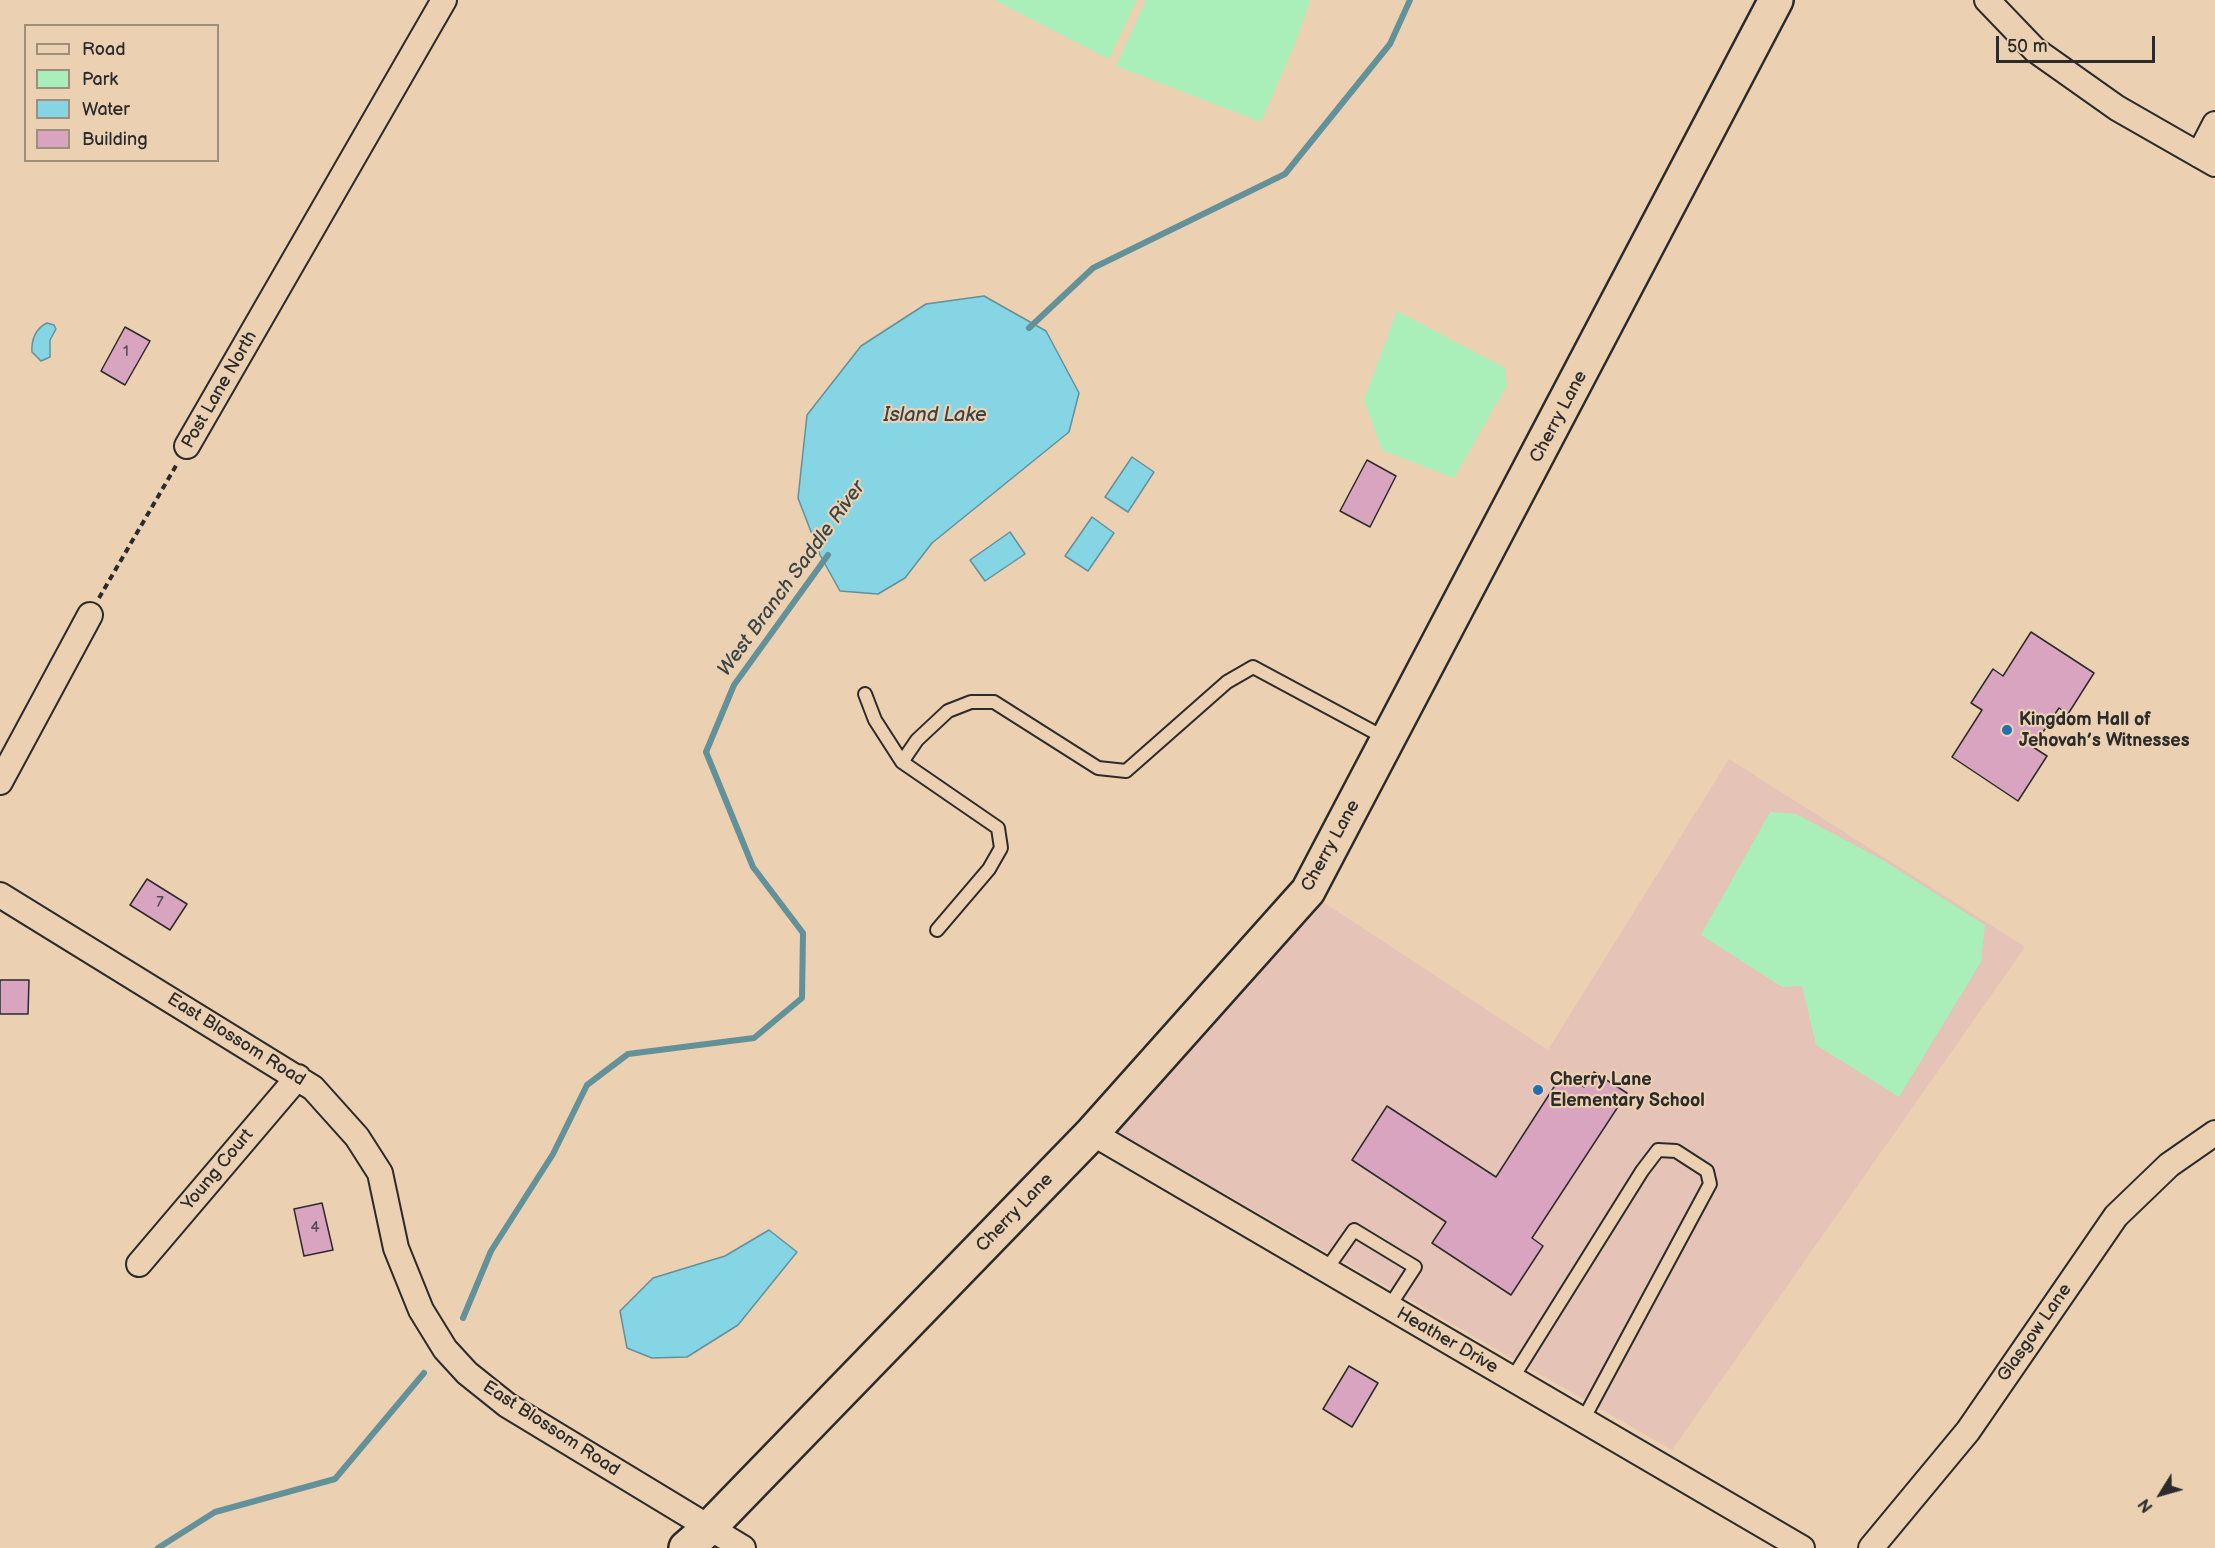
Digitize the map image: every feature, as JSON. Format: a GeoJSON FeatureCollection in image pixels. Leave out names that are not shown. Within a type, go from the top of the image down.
{"type":"FeatureCollection","features":[{"type":"Feature","properties":{"kind":"street","name":"Post Lane North"},"geometry":{"type":"LineString","coordinates":[[188,446],[444,0]]}},
{"type":"Feature","properties":{"kind":"street","name":"Cherry Lane"},"geometry":{"type":"LineString","coordinates":[[697,1538],[1092,1133],[1308,891],[1776,0]]}},
{"type":"Feature","properties":{"kind":"street"},"geometry":{"type":"LineString","coordinates":[[1987,0],[2035,50],[2117,108],[2207,160],[2215,124]]}},
{"type":"Feature","properties":{"kind":"street"},"geometry":{"type":"LineString","coordinates":[[0,782],[55,675],[90,615]]}},
{"type":"Feature","properties":{"kind":"street","name":"East Blossom Road"},"geometry":{"type":"LineString","coordinates":[[0,895],[313,1088],[357,1137],[380,1173],[396,1248],[421,1310],[445,1349],[460,1365],[507,1405],[697,1538],[743,1548]]}},
{"type":"Feature","properties":{"kind":"street","name":"Young Court"},"geometry":{"type":"LineString","coordinates":[[139,1264],[298,1077]]}},
{"type":"Feature","properties":{"kind":"street","name":"Heather Drive"},"geometry":{"type":"LineString","coordinates":[[1092,1133],[1802,1548]]}},
{"type":"Feature","properties":{"kind":"street","name":"Glasgow Lane"},"geometry":{"type":"LineString","coordinates":[[1870,1548],[1968,1431],[2116,1216],[2169,1165],[2215,1133]]}},
{"type":"Feature","properties":{"kind":"lane"},"geometry":{"type":"LineString","coordinates":[[902,762],[917,740],[948,711],[971,702],[994,702],[1098,768],[1126,771],[1227,682],[1253,667],[1389,740]]}},
{"type":"Feature","properties":{"kind":"lane"},"geometry":{"type":"LineString","coordinates":[[865,694],[874,720],[902,762],[998,828],[1001,848],[988,869],[937,930]]}},
{"type":"Feature","properties":{"kind":"lane"},"geometry":{"type":"LineString","coordinates":[[1512,1379],[1642,1171],[1658,1150],[1676,1151],[1707,1171],[1710,1184],[1583,1420]]}},
{"type":"Feature","properties":{"kind":"lane"},"geometry":{"type":"LineString","coordinates":[[1326,1270],[1353,1230],[1415,1267],[1389,1307]]}},
{"type":"Feature","properties":{"kind":"path","name":"Post Lane North"},"geometry":{"type":"LineString","coordinates":[[90,615],[188,446]]}},
{"type":"Feature","properties":{"kind":"shaded area","name":"Cherry Lane Elementary School"},"geometry":{"type":"Polygon","coordinates":[[[1729,759],[2025,947],[1672,1450],[1114,1130],[1323,902],[1548,1050],[1729,759]]]}},
{"type":"Feature","properties":{"kind":"green space"},"geometry":{"type":"Polygon","coordinates":[[[994,0],[1137,0],[1109,59],[994,0]]]}},
{"type":"Feature","properties":{"kind":"green space"},"geometry":{"type":"Polygon","coordinates":[[[1146,0],[1310,0],[1296,41],[1261,122],[1116,66],[1146,0]]]}},
{"type":"Feature","properties":{"kind":"green space"},"geometry":{"type":"Polygon","coordinates":[[[1397,311],[1505,368],[1507,385],[1454,478],[1382,450],[1364,400],[1397,311]]]}},
{"type":"Feature","properties":{"kind":"green space"},"geometry":{"type":"Polygon","coordinates":[[[1770,812],[1796,814],[1883,860],[1985,925],[1981,962],[1899,1097],[1816,1045],[1802,986],[1782,987],[1701,935],[1770,812]]]}},
{"type":"Feature","properties":{"kind":"water","name":"Island Lake"},"geometry":{"type":"Polygon","coordinates":[[[984,296],[1046,331],[1079,393],[1069,432],[932,543],[905,578],[878,594],[840,591],[820,555],[798,498],[807,415],[861,346],[926,304],[984,296]]]}},
{"type":"Feature","properties":{"kind":"water"},"geometry":{"type":"Polygon","coordinates":[[[47,323],[54,325],[56,329],[50,340],[50,357],[41,361],[32,352],[32,343],[37,331],[47,323]]]}},
{"type":"Feature","properties":{"kind":"water"},"geometry":{"type":"Polygon","coordinates":[[[1132,457],[1154,472],[1128,512],[1105,497],[1132,457]]]}},
{"type":"Feature","properties":{"kind":"water"},"geometry":{"type":"Polygon","coordinates":[[[1092,517],[1114,533],[1088,571],[1065,556],[1092,517]]]}},
{"type":"Feature","properties":{"kind":"water"},"geometry":{"type":"Polygon","coordinates":[[[1010,532],[1025,554],[985,581],[970,560],[1010,532]]]}},
{"type":"Feature","properties":{"kind":"water"},"geometry":{"type":"Polygon","coordinates":[[[769,1230],[797,1252],[738,1325],[687,1357],[652,1358],[627,1348],[620,1311],[653,1278],[725,1256],[769,1230]]]}},
{"type":"Feature","properties":{"kind":"building"},"geometry":{"type":"Polygon","coordinates":[[[125,327],[150,341],[125,385],[101,371],[125,327]]]}},
{"type":"Feature","properties":{"kind":"building"},"geometry":{"type":"Polygon","coordinates":[[[1367,460],[1396,476],[1370,527],[1340,511],[1367,460]]]}},
{"type":"Feature","properties":{"kind":"building","name":"Kingdom Hall of Jehovah’s Witnesses"},"geometry":{"type":"Polygon","coordinates":[[[2031,632],[2094,673],[2068,714],[2059,708],[2033,747],[2047,756],[2018,801],[1952,757],[1982,710],[1971,703],[1993,669],[2003,676],[2031,632]]]}},
{"type":"Feature","properties":{"kind":"building"},"geometry":{"type":"Polygon","coordinates":[[[147,879],[187,904],[170,930],[130,905],[147,879]]]}},
{"type":"Feature","properties":{"kind":"building"},"geometry":{"type":"Polygon","coordinates":[[[0,980],[29,980],[28,1014],[0,1014],[0,980]]]}},
{"type":"Feature","properties":{"kind":"building"},"geometry":{"type":"Polygon","coordinates":[[[1594,1072],[1627,1093],[1532,1238],[1543,1246],[1511,1295],[1432,1243],[1446,1222],[1352,1160],[1387,1106],[1496,1177],[1563,1073],[1584,1087],[1594,1072]]]}},
{"type":"Feature","properties":{"kind":"building"},"geometry":{"type":"Polygon","coordinates":[[[322,1203],[333,1250],[304,1256],[294,1209],[322,1203]]]}},
{"type":"Feature","properties":{"kind":"building"},"geometry":{"type":"Polygon","coordinates":[[[1349,1366],[1378,1383],[1352,1427],[1323,1409],[1349,1366]]]}},
{"type":"Feature","properties":{"kind":"waterway","name":"West Branch Saddle River"},"geometry":{"type":"LineString","coordinates":[[1029,328],[1093,268],[1285,174],[1390,44],[1410,0]]}},
{"type":"Feature","properties":{"kind":"waterway","name":"West Branch Saddle River"},"geometry":{"type":"LineString","coordinates":[[463,1318],[491,1251],[553,1154],[587,1085],[628,1054],[754,1038],[802,998],[803,933],[753,867],[706,752],[734,685],[828,555]]}},
{"type":"Feature","properties":{"kind":"waterway","name":"West Branch Saddle River"},"geometry":{"type":"LineString","coordinates":[[158,1548],[215,1512],[335,1479],[424,1373]]}},
{"type":"Feature","properties":{"kind":"place","name":"Kingdom Hall of Jehovah’s Witnesses"},"geometry":{"type":"Point","coordinates":[2007,730]}},
{"type":"Feature","properties":{"kind":"place","name":"Cherry Lane Elementary School"},"geometry":{"type":"Point","coordinates":[1538,1090]}}]}
